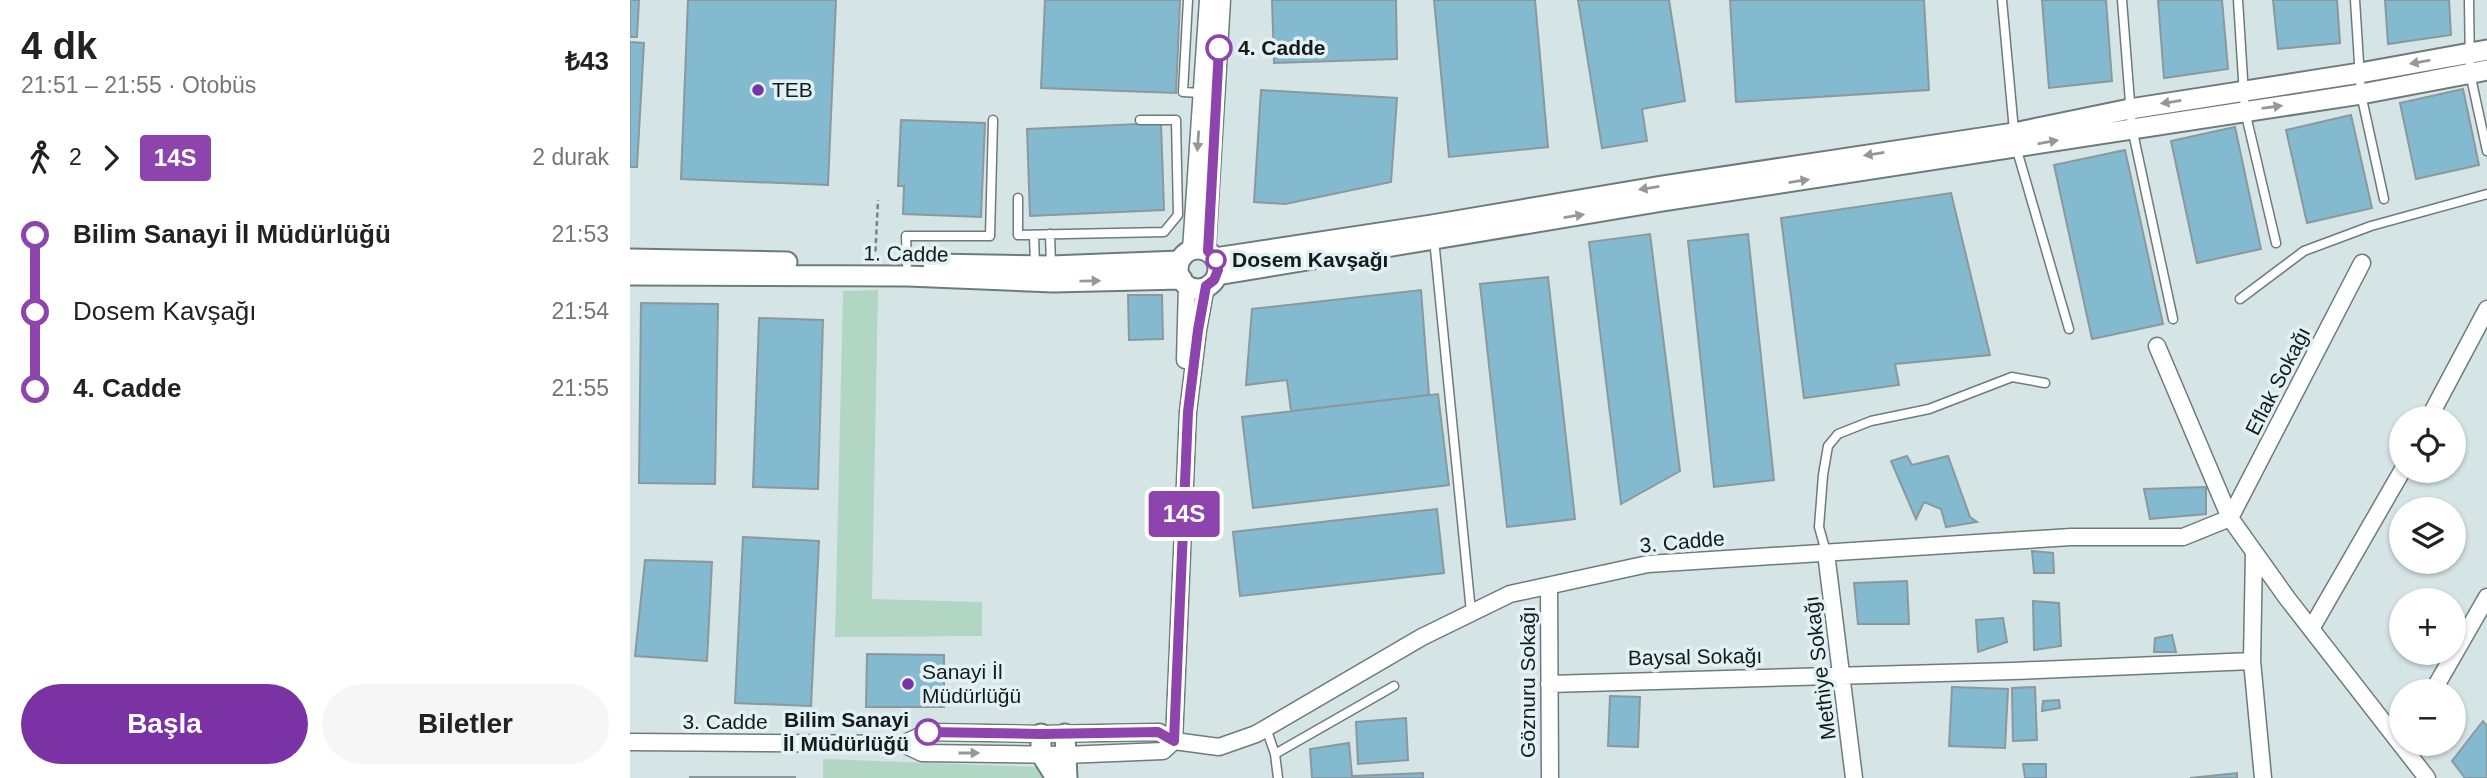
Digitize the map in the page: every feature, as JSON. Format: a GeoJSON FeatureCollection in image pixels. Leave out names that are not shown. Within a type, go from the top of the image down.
{"type":"FeatureCollection","features":[{"type":"Feature","properties":{"kind":"street"},"geometry":{"type":"LineString","coordinates":[[1041,744],[1065,754],[1164,751],[1174,741],[1188,412],[1185,361],[1198,268],[1209,93],[1208,0]]}},
{"type":"Feature","properties":{"kind":"street"},"geometry":{"type":"LineString","coordinates":[[1209,93],[1222,0]]}},
{"type":"Feature","properties":{"kind":"street"},"geometry":{"type":"LineString","coordinates":[[2131,118],[2244,91],[2360,73],[2478,62]]}},
{"type":"Feature","properties":{"kind":"street"},"geometry":{"type":"LineString","coordinates":[[2131,118],[2245,111],[2361,94],[2478,62]]}},
{"type":"Feature","properties":{"kind":"street","name":"1. Cadde"},"geometry":{"type":"LineString","coordinates":[[630,275],[907,270],[1043,273],[1198,268],[2015,140],[2131,118]]}},
{"type":"Feature","properties":{"kind":"street","name":"1. Cadde"},"geometry":{"type":"LineString","coordinates":[[630,259],[875,263],[907,270]]}},
{"type":"Feature","properties":{"kind":"street","name":"Eflak Sokağı"},"geometry":{"type":"LineString","coordinates":[[2230,518],[2362,263]]}},
{"type":"Feature","properties":{"kind":"street"},"geometry":{"type":"LineString","coordinates":[[2436,406],[2487,309]]}},
{"type":"Feature","properties":{"kind":"street"},"geometry":{"type":"LineString","coordinates":[[2157,346],[2230,518],[2311,629],[2389,728]]}},
{"type":"Feature","properties":{"kind":"street"},"geometry":{"type":"LineString","coordinates":[[2311,629],[2395,483]]}},
{"type":"Feature","properties":{"kind":"street","name":"3. Cadde"},"geometry":{"type":"LineString","coordinates":[[630,742],[903,744],[928,732],[1041,744],[1065,734],[1158,732],[1174,741],[1219,747],[1256,734],[1422,637],[1510,594],[1648,564],[2071,537],[2183,537],[2230,518]]}},
{"type":"Feature","properties":{"kind":"street"},"geometry":{"type":"LineString","coordinates":[[2254,552],[2252,661],[2263,778]]}},
{"type":"Feature","properties":{"kind":"street","name":"Methiye Sokağı"},"geometry":{"type":"LineString","coordinates":[[1826,553],[1854,778]]}},
{"type":"Feature","properties":{"kind":"street","name":"Göznuru Sokağı"},"geometry":{"type":"LineString","coordinates":[[1549,586],[1550,778]]}},
{"type":"Feature","properties":{"kind":"street"},"geometry":{"type":"LineString","coordinates":[[2440,679],[2487,597]]}},
{"type":"Feature","properties":{"kind":"street","name":"Baysal Sokağı"},"geometry":{"type":"LineString","coordinates":[[1549,684],[2013,671],[2252,661]]}},
{"type":"Feature","properties":{"kind":"street"},"geometry":{"type":"LineString","coordinates":[[1065,734],[1068,778]]}},
{"type":"Feature","properties":{"kind":"street"},"geometry":{"type":"LineString","coordinates":[[1041,744],[1056,778]]}},
{"type":"Feature","properties":{"kind":"street"},"geometry":{"type":"LineString","coordinates":[[2410,756],[2427,778]]}},
{"type":"Feature","properties":{"kind":"lane"},"geometry":{"type":"LineString","coordinates":[[1188,0],[1183,92],[1209,93]]}},
{"type":"Feature","properties":{"kind":"lane"},"geometry":{"type":"LineString","coordinates":[[2002,0],[2015,140],[2069,329]]}},
{"type":"Feature","properties":{"kind":"lane"},"geometry":{"type":"LineString","coordinates":[[2122,0],[2131,118],[2173,320]]}},
{"type":"Feature","properties":{"kind":"lane"},"geometry":{"type":"LineString","coordinates":[[2238,0],[2245,111],[2276,243]]}},
{"type":"Feature","properties":{"kind":"lane"},"geometry":{"type":"LineString","coordinates":[[2355,0],[2361,94],[2384,200]]}},
{"type":"Feature","properties":{"kind":"lane"},"geometry":{"type":"LineString","coordinates":[[2469,0],[2487,150]]}},
{"type":"Feature","properties":{"kind":"lane"},"geometry":{"type":"LineString","coordinates":[[907,270],[906,236],[990,236],[993,120]]}},
{"type":"Feature","properties":{"kind":"lane"},"geometry":{"type":"LineString","coordinates":[[1018,198],[1018,235],[1164,232],[1178,215],[1176,120],[1140,120]]}},
{"type":"Feature","properties":{"kind":"lane"},"geometry":{"type":"LineString","coordinates":[[2239,299],[2304,251],[2371,226],[2487,194]]}},
{"type":"Feature","properties":{"kind":"lane"},"geometry":{"type":"LineString","coordinates":[[1433,232],[1471,612]]}},
{"type":"Feature","properties":{"kind":"lane"},"geometry":{"type":"LineString","coordinates":[[1043,273],[1051,234]]}},
{"type":"Feature","properties":{"kind":"lane"},"geometry":{"type":"LineString","coordinates":[[1034,235],[1043,273]]}},
{"type":"Feature","properties":{"kind":"lane"},"geometry":{"type":"LineString","coordinates":[[1826,553],[1819,527],[1823,475],[1828,446],[1838,434],[1871,421],[1929,409],[2012,377],[2045,383]]}},
{"type":"Feature","properties":{"kind":"lane"},"geometry":{"type":"LineString","coordinates":[[1275,754],[1394,686]]}},
{"type":"Feature","properties":{"kind":"lane"},"geometry":{"type":"LineString","coordinates":[[1266,728],[1275,754],[1278,778]]}},
{"type":"Feature","properties":{"kind":"path"},"geometry":{"type":"LineString","coordinates":[[875,263],[878,200]]}},
{"type":"Feature","properties":{"kind":"green space"},"geometry":{"type":"Polygon","coordinates":[[[878,290],[872,599],[982,602],[982,636],[835,637],[843,291],[878,290]]]}},
{"type":"Feature","properties":{"kind":"green space"},"geometry":{"type":"Polygon","coordinates":[[[823,759],[1039,767],[1047,778],[823,778],[823,759]]]}},
{"type":"Feature","properties":{"kind":"building"},"geometry":{"type":"Polygon","coordinates":[[[630,0],[639,0],[637,37],[630,37],[630,0]]]}},
{"type":"Feature","properties":{"kind":"building","name":"TEB"},"geometry":{"type":"Polygon","coordinates":[[[688,0],[836,0],[828,185],[681,179],[688,0]]]}},
{"type":"Feature","properties":{"kind":"building"},"geometry":{"type":"Polygon","coordinates":[[[1045,0],[1180,0],[1176,93],[1041,88],[1045,0]]]}},
{"type":"Feature","properties":{"kind":"building"},"geometry":{"type":"Polygon","coordinates":[[[1272,0],[1396,0],[1397,59],[1274,63],[1272,0]]]}},
{"type":"Feature","properties":{"kind":"building"},"geometry":{"type":"Polygon","coordinates":[[[1434,0],[1535,0],[1548,147],[1449,157],[1434,0]]]}},
{"type":"Feature","properties":{"kind":"building"},"geometry":{"type":"Polygon","coordinates":[[[1578,0],[1669,0],[1685,101],[1642,109],[1647,141],[1602,148],[1578,0]]]}},
{"type":"Feature","properties":{"kind":"building"},"geometry":{"type":"Polygon","coordinates":[[[1730,0],[1924,0],[1929,90],[1736,102],[1730,0]]]}},
{"type":"Feature","properties":{"kind":"building"},"geometry":{"type":"Polygon","coordinates":[[[2042,0],[2106,0],[2112,81],[2049,88],[2042,0]]]}},
{"type":"Feature","properties":{"kind":"building"},"geometry":{"type":"Polygon","coordinates":[[[2158,0],[2222,0],[2228,69],[2164,78],[2158,0]]]}},
{"type":"Feature","properties":{"kind":"building"},"geometry":{"type":"Polygon","coordinates":[[[2273,0],[2337,0],[2340,43],[2278,49],[2273,0]]]}},
{"type":"Feature","properties":{"kind":"building"},"geometry":{"type":"Polygon","coordinates":[[[2385,0],[2449,0],[2451,35],[2388,44],[2385,0]]]}},
{"type":"Feature","properties":{"kind":"building"},"geometry":{"type":"Polygon","coordinates":[[[630,42],[644,43],[637,167],[630,167],[630,42]]]}},
{"type":"Feature","properties":{"kind":"building"},"geometry":{"type":"Polygon","coordinates":[[[2463,89],[2479,165],[2416,179],[2400,103],[2463,89]]]}},
{"type":"Feature","properties":{"kind":"building"},"geometry":{"type":"Polygon","coordinates":[[[1261,90],[1397,98],[1391,182],[1285,204],[1254,202],[1261,90]]]}},
{"type":"Feature","properties":{"kind":"building"},"geometry":{"type":"Polygon","coordinates":[[[2351,115],[2372,208],[2307,223],[2286,130],[2351,115]]]}},
{"type":"Feature","properties":{"kind":"building"},"geometry":{"type":"Polygon","coordinates":[[[901,120],[985,123],[981,217],[903,214],[904,186],[898,186],[901,120]]]}},
{"type":"Feature","properties":{"kind":"building"},"geometry":{"type":"Polygon","coordinates":[[[1161,123],[1164,210],[1030,216],[1027,129],[1161,123]]]}},
{"type":"Feature","properties":{"kind":"building"},"geometry":{"type":"Polygon","coordinates":[[[2235,127],[2261,249],[2197,263],[2171,141],[2235,127]]]}},
{"type":"Feature","properties":{"kind":"building"},"geometry":{"type":"Polygon","coordinates":[[[2125,150],[2163,324],[2092,339],[2054,165],[2125,150]]]}},
{"type":"Feature","properties":{"kind":"building"},"geometry":{"type":"Polygon","coordinates":[[[1951,193],[1990,355],[1895,364],[1899,385],[1804,398],[1781,218],[1951,193]]]}},
{"type":"Feature","properties":{"kind":"building"},"geometry":{"type":"Polygon","coordinates":[[[1650,234],[1680,471],[1621,504],[1589,242],[1650,234]]]}},
{"type":"Feature","properties":{"kind":"building"},"geometry":{"type":"Polygon","coordinates":[[[1748,234],[1774,480],[1714,487],[1688,241],[1748,234]]]}},
{"type":"Feature","properties":{"kind":"building"},"geometry":{"type":"Polygon","coordinates":[[[1548,277],[1575,519],[1507,527],[1480,284],[1548,277]]]}},
{"type":"Feature","properties":{"kind":"building"},"geometry":{"type":"Polygon","coordinates":[[[1421,290],[1429,395],[1291,411],[1287,380],[1246,385],[1252,309],[1421,290]]]}},
{"type":"Feature","properties":{"kind":"building"},"geometry":{"type":"Polygon","coordinates":[[[1128,295],[1162,295],[1163,339],[1129,340],[1128,295]]]}},
{"type":"Feature","properties":{"kind":"building"},"geometry":{"type":"Polygon","coordinates":[[[641,303],[718,304],[715,484],[639,483],[641,303]]]}},
{"type":"Feature","properties":{"kind":"building"},"geometry":{"type":"Polygon","coordinates":[[[759,318],[823,320],[818,489],[753,487],[759,318]]]}},
{"type":"Feature","properties":{"kind":"building"},"geometry":{"type":"Polygon","coordinates":[[[1438,394],[1449,485],[1253,508],[1242,417],[1438,394]]]}},
{"type":"Feature","properties":{"kind":"building"},"geometry":{"type":"Polygon","coordinates":[[[1907,456],[1912,465],[1948,456],[1970,517],[1977,522],[1946,527],[1941,509],[1924,502],[1916,519],[1891,461],[1907,456]]]}},
{"type":"Feature","properties":{"kind":"building"},"geometry":{"type":"Polygon","coordinates":[[[2206,487],[2206,514],[2150,519],[2144,489],[2206,487]]]}},
{"type":"Feature","properties":{"kind":"building"},"geometry":{"type":"Polygon","coordinates":[[[1437,509],[1444,573],[1240,596],[1233,532],[1437,509]]]}},
{"type":"Feature","properties":{"kind":"building"},"geometry":{"type":"Polygon","coordinates":[[[743,537],[819,541],[811,706],[735,703],[743,537]]]}},
{"type":"Feature","properties":{"kind":"building"},"geometry":{"type":"Polygon","coordinates":[[[2032,551],[2053,553],[2054,573],[2034,573],[2032,551]]]}},
{"type":"Feature","properties":{"kind":"building"},"geometry":{"type":"Polygon","coordinates":[[[645,560],[712,562],[707,661],[635,656],[645,560]]]}},
{"type":"Feature","properties":{"kind":"building"},"geometry":{"type":"Polygon","coordinates":[[[1907,581],[1909,624],[1858,624],[1854,583],[1907,581]]]}},
{"type":"Feature","properties":{"kind":"building"},"geometry":{"type":"Polygon","coordinates":[[[2033,601],[2059,603],[2061,646],[2034,650],[2033,601]]]}},
{"type":"Feature","properties":{"kind":"building"},"geometry":{"type":"Polygon","coordinates":[[[2003,618],[2007,642],[1978,652],[1976,620],[2003,618]]]}},
{"type":"Feature","properties":{"kind":"building"},"geometry":{"type":"Polygon","coordinates":[[[2172,635],[2176,652],[2154,652],[2155,638],[2172,635]]]}},
{"type":"Feature","properties":{"kind":"building"},"geometry":{"type":"Polygon","coordinates":[[[867,654],[944,655],[944,707],[866,707],[867,654]]]}},
{"type":"Feature","properties":{"kind":"building"},"geometry":{"type":"Polygon","coordinates":[[[1952,687],[2008,689],[2005,748],[1949,746],[1952,687]]]}},
{"type":"Feature","properties":{"kind":"building"},"geometry":{"type":"Polygon","coordinates":[[[2035,687],[2037,740],[2013,741],[2012,688],[2035,687]]]}},
{"type":"Feature","properties":{"kind":"building"},"geometry":{"type":"Polygon","coordinates":[[[1610,696],[1640,697],[1638,747],[1608,746],[1610,696]]]}},
{"type":"Feature","properties":{"kind":"building"},"geometry":{"type":"Polygon","coordinates":[[[2059,700],[2060,708],[2042,711],[2043,701],[2059,700]]]}},
{"type":"Feature","properties":{"kind":"building"},"geometry":{"type":"Polygon","coordinates":[[[1406,718],[1408,760],[1358,764],[1356,722],[1406,718]]]}},
{"type":"Feature","properties":{"kind":"building"},"geometry":{"type":"Polygon","coordinates":[[[2483,721],[2487,726],[2487,778],[2465,778],[2452,761],[2456,756],[2466,756],[2466,743],[2483,721]]]}},
{"type":"Feature","properties":{"kind":"building"},"geometry":{"type":"Polygon","coordinates":[[[1349,743],[1352,776],[1423,773],[1423,778],[1312,778],[1310,749],[1349,743]]]}},
{"type":"Feature","properties":{"kind":"building"},"geometry":{"type":"Polygon","coordinates":[[[2023,764],[2046,764],[2046,778],[2025,778],[2023,764]]]}},
{"type":"Feature","properties":{"kind":"building"},"geometry":{"type":"Polygon","coordinates":[[[2237,773],[2237,778],[2190,778],[2237,773]]]}},
{"type":"Feature","properties":{"kind":"building"},"geometry":{"type":"Polygon","coordinates":[[[795,777],[795,778],[690,778],[795,777]]]}},
{"type":"Feature","properties":{"kind":"bus line","name":"14S"},"geometry":{"type":"LineString","coordinates":[[928,732],[1158,732],[1174,741],[1188,412],[1206,286],[1211,284],[1218,270],[1215,258],[1208,251],[1219,48]]}},
{"type":"Feature","properties":{"kind":"place","name":"4. Cadde"},"geometry":{"type":"Point","coordinates":[1219,48]}},
{"type":"Feature","properties":{"kind":"place","name":"TEB"},"geometry":{"type":"Point","coordinates":[758,90]}},
{"type":"Feature","properties":{"kind":"place","name":"Dosem Kavşağı"},"geometry":{"type":"Point","coordinates":[1216,260]}},
{"type":"Feature","properties":{"kind":"place","name":"Sanayi İl Müdürlüğü"},"geometry":{"type":"Point","coordinates":[908,684]}},
{"type":"Feature","properties":{"kind":"place","name":"Bilim Sanayi İl Müdürlüğü"},"geometry":{"type":"Point","coordinates":[928,732]}}]}
